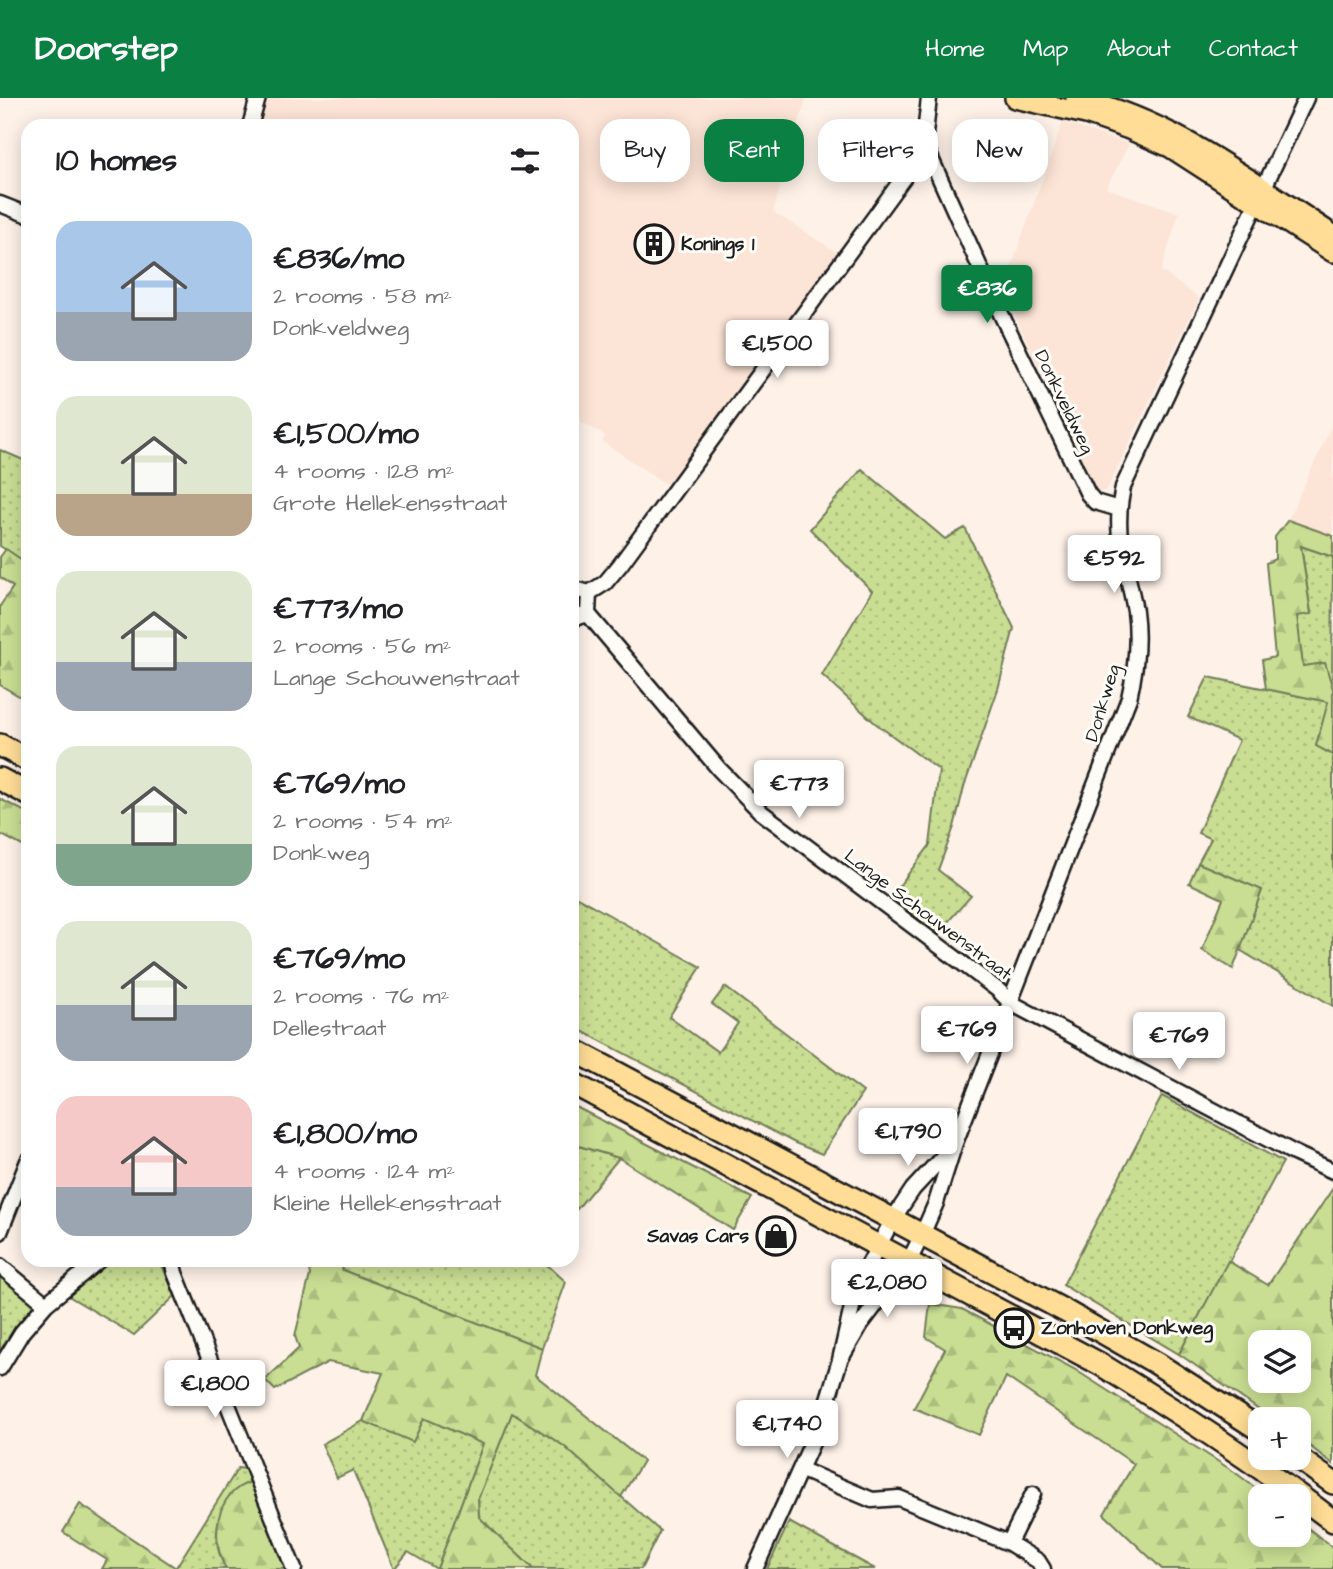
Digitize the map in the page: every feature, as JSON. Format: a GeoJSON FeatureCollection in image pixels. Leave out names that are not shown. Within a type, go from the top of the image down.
{"type":"FeatureCollection","features":[{"type":"Feature","properties":{"kind":"highway"},"geometry":{"type":"LineString","coordinates":[[0,745],[21,756]]}},
{"type":"Feature","properties":{"kind":"highway"},"geometry":{"type":"LineString","coordinates":[[0,779],[21,790]]}},
{"type":"Feature","properties":{"kind":"highway"},"geometry":{"type":"LineString","coordinates":[[579,1053],[1065,1311],[1156,1363],[1248,1422]]}},
{"type":"Feature","properties":{"kind":"highway"},"geometry":{"type":"LineString","coordinates":[[579,1087],[1100,1364],[1174,1409],[1265,1470],[1333,1521]]}},
{"type":"Feature","properties":{"kind":"highway"},"geometry":{"type":"LineString","coordinates":[[1311,1467],[1333,1483]]}},
{"type":"Feature","properties":{"kind":"main road"},"geometry":{"type":"LineString","coordinates":[[1015,98],[1086,114],[1141,134],[1333,235]]}},
{"type":"Feature","properties":{"kind":"main road"},"geometry":{"type":"LineString","coordinates":[[1076,98],[1159,126],[1202,149],[1333,252]]}},
{"type":"Feature","properties":{"kind":"street"},"geometry":{"type":"LineString","coordinates":[[252,119],[258,98]]}},
{"type":"Feature","properties":{"kind":"street","name":"Donkveldweg"},"geometry":{"type":"LineString","coordinates":[[927,119],[929,98]]}},
{"type":"Feature","properties":{"kind":"street","name":"Donkweg"},"geometry":{"type":"LineString","coordinates":[[840,1360],[861,1324],[909,1261],[936,1203],[955,1143],[1129,698],[1138,645],[1129,582],[1120,547],[1119,509],[1127,477],[1306,98]]}},
{"type":"Feature","properties":{"kind":"street","name":"Donkveldweg"},"geometry":{"type":"LineString","coordinates":[[938,174],[1005,323],[1088,494],[1096,502],[1119,509]]}},
{"type":"Feature","properties":{"kind":"street"},"geometry":{"type":"LineString","coordinates":[[579,590],[589,593],[605,583],[620,565],[899,182]]}},
{"type":"Feature","properties":{"kind":"street"},"geometry":{"type":"LineString","coordinates":[[0,204],[21,212]]}},
{"type":"Feature","properties":{"kind":"street"},"geometry":{"type":"LineString","coordinates":[[579,617],[588,614],[589,593]]}},
{"type":"Feature","properties":{"kind":"street","name":"Lange Schouwenstraat"},"geometry":{"type":"LineString","coordinates":[[588,614],[719,769],[761,812],[998,990],[1011,1003],[1333,1171]]}},
{"type":"Feature","properties":{"kind":"street","name":"Donkweg"},"geometry":{"type":"LineString","coordinates":[[755,1569],[802,1470],[820,1425],[840,1360],[855,1294],[878,1245],[914,1189],[955,1143]]}},
{"type":"Feature","properties":{"kind":"street"},"geometry":{"type":"LineString","coordinates":[[0,1232],[21,1179]]}},
{"type":"Feature","properties":{"kind":"street"},"geometry":{"type":"LineString","coordinates":[[0,1266],[46,1304]]}},
{"type":"Feature","properties":{"kind":"street"},"geometry":{"type":"LineString","coordinates":[[0,1368],[22,1332],[46,1304],[91,1267]]}},
{"type":"Feature","properties":{"kind":"street"},"geometry":{"type":"LineString","coordinates":[[174,1267],[294,1569]]}},
{"type":"Feature","properties":{"kind":"street"},"geometry":{"type":"LineString","coordinates":[[802,1470],[872,1500],[899,1498],[1009,1543],[1038,1561],[1043,1569]]}},
{"type":"Feature","properties":{"kind":"street"},"geometry":{"type":"LineString","coordinates":[[1009,1543],[1033,1494]]}},
{"type":"Feature","properties":{"kind":"shaded area","name":"Konings 1"},"geometry":{"type":"Polygon","coordinates":[[[264,98],[806,98],[800,119],[704,119],[704,182],[782,182],[773,212],[838,253],[669,486],[603,442],[606,436],[579,420],[579,119],[257,119],[264,98]]]}},
{"type":"Feature","properties":{"kind":"shaded area"},"geometry":{"type":"Polygon","coordinates":[[[1063,122],[1129,144],[1106,188],[1179,213],[1161,271],[1199,298],[1107,489],[1101,492],[1096,489],[1003,290],[1042,182],[1048,182],[1048,164],[1063,122]]]}},
{"type":"Feature","properties":{"kind":"shaded area"},"geometry":{"type":"Polygon","coordinates":[[[1333,423],[1333,536],[1288,520],[1333,423]]]}},
{"type":"Feature","properties":{"kind":"green space"},"geometry":{"type":"Polygon","coordinates":[[[0,450],[21,459],[21,560],[0,546],[0,450]]]}},
{"type":"Feature","properties":{"kind":"green space"},"geometry":{"type":"Polygon","coordinates":[[[862,469],[945,539],[965,528],[1014,628],[998,689],[938,870],[971,896],[938,933],[890,898],[930,845],[939,770],[875,723],[822,675],[872,591],[810,529],[862,469]]]}},
{"type":"Feature","properties":{"kind":"green space"},"geometry":{"type":"Polygon","coordinates":[[[1288,520],[1333,536],[1333,557],[1301,546],[1311,614],[1297,616],[1303,666],[1325,663],[1333,689],[1333,755],[1316,746],[1328,702],[1266,689],[1262,660],[1275,657],[1266,563],[1275,559],[1275,537],[1288,520]]]}},
{"type":"Feature","properties":{"kind":"green space"},"geometry":{"type":"Polygon","coordinates":[[[1301,546],[1333,557],[1332,690],[1325,663],[1303,667],[1296,615],[1311,613],[1301,546]]]}},
{"type":"Feature","properties":{"kind":"green space"},"geometry":{"type":"Polygon","coordinates":[[[6,549],[21,559],[21,697],[0,685],[0,606],[13,587],[0,577],[0,557],[6,549]]]}},
{"type":"Feature","properties":{"kind":"green space"},"geometry":{"type":"Polygon","coordinates":[[[1208,677],[1329,702],[1316,745],[1333,755],[1333,1006],[1240,950],[1262,890],[1198,863],[1211,839],[1198,833],[1239,740],[1188,717],[1208,677]]]}},
{"type":"Feature","properties":{"kind":"green space"},"geometry":{"type":"Polygon","coordinates":[[[0,799],[21,810],[21,845],[0,834],[0,799]]]}},
{"type":"Feature","properties":{"kind":"green space"},"geometry":{"type":"Polygon","coordinates":[[[1198,863],[1262,890],[1233,969],[1202,950],[1223,899],[1189,883],[1198,863]]]}},
{"type":"Feature","properties":{"kind":"green space"},"geometry":{"type":"Polygon","coordinates":[[[579,898],[701,967],[669,1017],[718,1052],[738,1023],[712,1004],[725,987],[863,1092],[822,1154],[795,1143],[579,1030],[579,898]]]}},
{"type":"Feature","properties":{"kind":"green space"},"geometry":{"type":"Polygon","coordinates":[[[1162,1096],[1283,1162],[1179,1354],[1063,1285],[1162,1096]]]}},
{"type":"Feature","properties":{"kind":"green space"},"geometry":{"type":"Polygon","coordinates":[[[579,1109],[752,1198],[733,1230],[619,1158],[579,1146],[579,1109]]]}},
{"type":"Feature","properties":{"kind":"green space"},"geometry":{"type":"Polygon","coordinates":[[[579,1146],[619,1158],[579,1207],[579,1146]]]}},
{"type":"Feature","properties":{"kind":"green space"},"geometry":{"type":"Polygon","coordinates":[[[1333,1188],[1333,1464],[1311,1447],[1311,1407],[1255,1407],[1179,1354],[1228,1261],[1268,1285],[1333,1188]]]}},
{"type":"Feature","properties":{"kind":"green space"},"geometry":{"type":"Polygon","coordinates":[[[101,1267],[163,1267],[175,1296],[134,1335],[67,1295],[101,1267]]]}},
{"type":"Feature","properties":{"kind":"green space"},"geometry":{"type":"Polygon","coordinates":[[[308,1267],[343,1267],[342,1270],[542,1348],[535,1375],[643,1461],[621,1497],[564,1446],[512,1413],[478,1499],[479,1517],[533,1569],[437,1569],[483,1444],[424,1418],[413,1442],[363,1421],[383,1373],[328,1362],[275,1390],[265,1380],[299,1348],[295,1336],[310,1275],[308,1267]]]}},
{"type":"Feature","properties":{"kind":"green space"},"geometry":{"type":"Polygon","coordinates":[[[343,1267],[550,1267],[566,1282],[542,1348],[342,1270],[343,1267]]]}},
{"type":"Feature","properties":{"kind":"green space"},"geometry":{"type":"Polygon","coordinates":[[[0,1272],[33,1300],[34,1305],[0,1355],[0,1272]]]}},
{"type":"Feature","properties":{"kind":"green space"},"geometry":{"type":"Polygon","coordinates":[[[930,1304],[962,1309],[1074,1369],[1250,1484],[1248,1484],[1248,1547],[1311,1547],[1311,1531],[1333,1548],[1333,1569],[1162,1569],[1104,1514],[1134,1464],[1006,1377],[979,1435],[914,1408],[945,1349],[926,1337],[930,1304]]]}},
{"type":"Feature","properties":{"kind":"green space"},"geometry":{"type":"Polygon","coordinates":[[[512,1413],[564,1446],[660,1531],[641,1569],[533,1569],[479,1517],[478,1499],[512,1413]]]}},
{"type":"Feature","properties":{"kind":"green space"},"geometry":{"type":"Polygon","coordinates":[[[424,1418],[483,1444],[437,1569],[408,1552],[394,1569],[353,1470],[337,1478],[322,1444],[363,1421],[413,1441],[424,1418]]]}},
{"type":"Feature","properties":{"kind":"green space"},"geometry":{"type":"Polygon","coordinates":[[[238,1468],[246,1469],[251,1482],[241,1487],[220,1517],[217,1542],[226,1569],[175,1569],[238,1468]]]}},
{"type":"Feature","properties":{"kind":"green space"},"geometry":{"type":"Polygon","coordinates":[[[251,1482],[286,1569],[226,1569],[221,1558],[217,1532],[223,1507],[229,1496],[239,1487],[251,1482]]]}},
{"type":"Feature","properties":{"kind":"green space"},"geometry":{"type":"Polygon","coordinates":[[[80,1504],[176,1568],[102,1569],[107,1560],[63,1532],[80,1504]]]}},
{"type":"Feature","properties":{"kind":"green space"},"geometry":{"type":"Polygon","coordinates":[[[789,1522],[875,1569],[767,1569],[789,1522]]]}},
{"type":"Feature","properties":{"kind":"place","name":"Konings 1"},"geometry":{"type":"Point","coordinates":[654,244]}},
{"type":"Feature","properties":{"kind":"place","name":"Savas Cars"},"geometry":{"type":"Point","coordinates":[776,1236]}},
{"type":"Feature","properties":{"kind":"place","name":"Zonhoven Donkweg"},"geometry":{"type":"Point","coordinates":[1014,1328]}}]}
